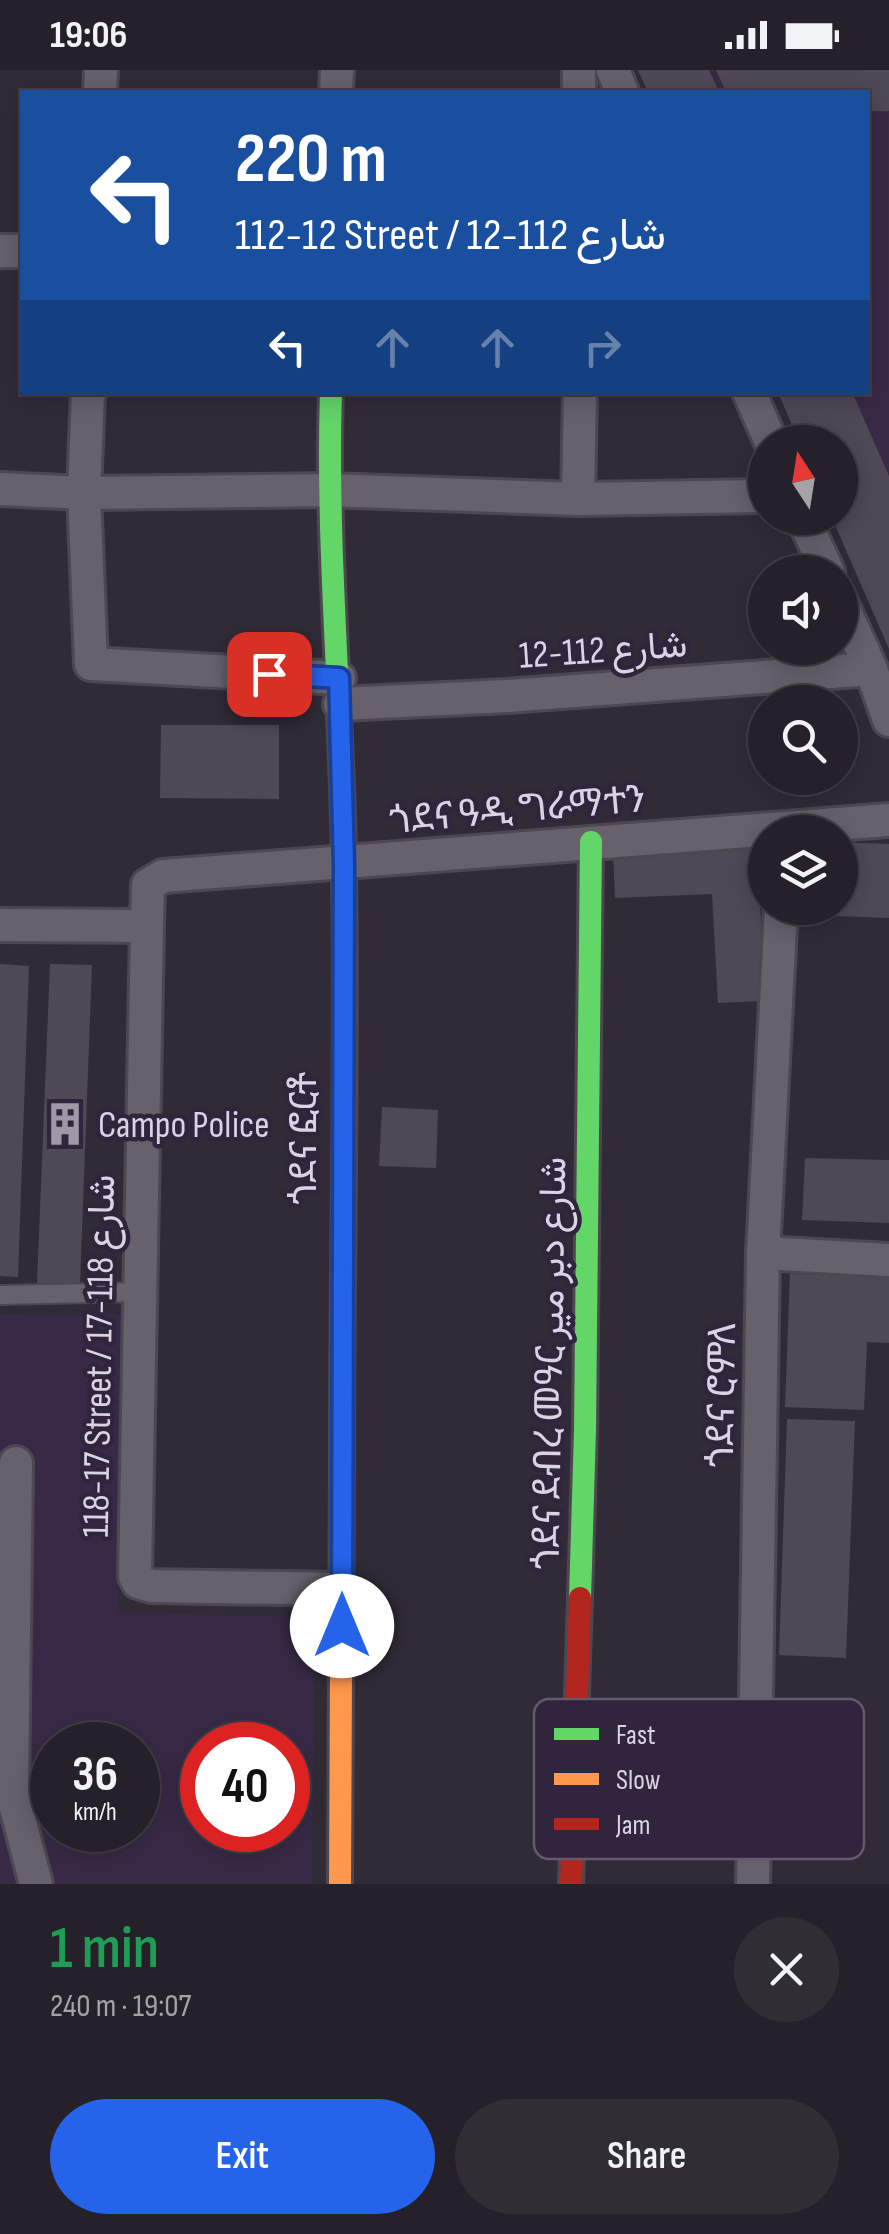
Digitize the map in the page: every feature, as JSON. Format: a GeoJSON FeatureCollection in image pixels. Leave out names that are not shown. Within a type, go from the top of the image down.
{"type":"FeatureCollection","features":[{"type":"Feature","properties":{"kind":"street"},"geometry":{"type":"LineString","coordinates":[[84,493],[88,395]]}},
{"type":"Feature","properties":{"kind":"street","name":"ጎደና ፎርቶ"},"geometry":{"type":"LineString","coordinates":[[331,395],[328,490],[340,691],[344,864],[340,1884]]}},
{"type":"Feature","properties":{"kind":"street"},"geometry":{"type":"LineString","coordinates":[[578,499],[580,395]]}},
{"type":"Feature","properties":{"kind":"street"},"geometry":{"type":"LineString","coordinates":[[751,395],[764,425]]}},
{"type":"Feature","properties":{"kind":"street"},"geometry":{"type":"LineString","coordinates":[[0,489],[84,493],[328,490],[578,499],[748,496]]}},
{"type":"Feature","properties":{"kind":"street","name":"شارع 112-12"},"geometry":{"type":"LineString","coordinates":[[84,493],[91,664],[340,691],[507,696],[871,669]]}},
{"type":"Feature","properties":{"kind":"street"},"geometry":{"type":"LineString","coordinates":[[858,640],[889,720]]}},
{"type":"Feature","properties":{"kind":"street","name":"ጎደና ዓዲ ግራማተን"},"geometry":{"type":"LineString","coordinates":[[858,823],[889,820]]}},
{"type":"Feature","properties":{"kind":"street","name":"ጎደና ዓዲ ግራማተን"},"geometry":{"type":"LineString","coordinates":[[152,880],[591,842],[748,833]]}},
{"type":"Feature","properties":{"kind":"street","name":"ጎደና ደብረ መዓር شارع دبر مير"},"geometry":{"type":"LineString","coordinates":[[578,1699],[586,1430],[591,842]]}},
{"type":"Feature","properties":{"kind":"street","name":"118-17 Street / شارع 118-17"},"geometry":{"type":"LineString","coordinates":[[152,880],[147,926],[133,1569],[138,1582],[152,1586],[342,1590]]}},
{"type":"Feature","properties":{"kind":"street"},"geometry":{"type":"LineString","coordinates":[[0,925],[147,926]]}},
{"type":"Feature","properties":{"kind":"street","name":"ጎደና ሮምለ"},"geometry":{"type":"LineString","coordinates":[[756,1699],[763,1254],[781,925]]}},
{"type":"Feature","properties":{"kind":"street"},"geometry":{"type":"LineString","coordinates":[[763,1254],[889,1260]]}},
{"type":"Feature","properties":{"kind":"street"},"geometry":{"type":"LineString","coordinates":[[16,1462],[12,1792],[36,1884]]}},
{"type":"Feature","properties":{"kind":"street","name":"ጎደና ደብረ መዓር شارع دبر مير"},"geometry":{"type":"LineString","coordinates":[[572,1884],[573,1859]]}},
{"type":"Feature","properties":{"kind":"street","name":"ጎደና ሮምለ"},"geometry":{"type":"LineString","coordinates":[[753,1859],[753,1884]]}},
{"type":"Feature","properties":{"kind":"lane"},"geometry":{"type":"LineString","coordinates":[[0,1294],[141,1292]]}},
{"type":"Feature","properties":{"kind":"shaded area"},"geometry":{"type":"Polygon","coordinates":[[[638,70],[889,70],[889,649],[858,578],[858,555],[848,555],[839,535],[858,535],[858,425],[792,425],[779,395],[870,395],[870,90],[647,90],[638,70]]]}},
{"type":"Feature","properties":{"kind":"shaded area"},"geometry":{"type":"Polygon","coordinates":[[[0,1314],[129,1315],[118,1612],[315,1618],[312,1884],[0,1884],[0,1314]]]}},
{"type":"Feature","properties":{"kind":"building"},"geometry":{"type":"Polygon","coordinates":[[[638,70],[709,70],[718,90],[647,90],[638,70]]]}},
{"type":"Feature","properties":{"kind":"building"},"geometry":{"type":"Polygon","coordinates":[[[716,70],[889,70],[889,111],[870,111],[870,90],[725,90],[716,70]]]}},
{"type":"Feature","properties":{"kind":"building"},"geometry":{"type":"Polygon","coordinates":[[[779,395],[853,395],[889,476],[889,649],[858,578],[858,555],[848,555],[839,535],[858,535],[858,425],[792,425],[779,395]]]}},
{"type":"Feature","properties":{"kind":"building"},"geometry":{"type":"Polygon","coordinates":[[[161,725],[279,725],[279,799],[160,798],[161,725]]]}},
{"type":"Feature","properties":{"kind":"building"},"geometry":{"type":"Polygon","coordinates":[[[858,843],[889,844],[889,918],[858,917],[858,843]]]}},
{"type":"Feature","properties":{"kind":"building"},"geometry":{"type":"Polygon","coordinates":[[[748,845],[748,925],[761,925],[765,1001],[718,1003],[712,894],[615,898],[613,852],[748,845]]]}},
{"type":"Feature","properties":{"kind":"building","name":"Campo Police"},"geometry":{"type":"Polygon","coordinates":[[[0,964],[29,966],[18,1277],[0,1276],[0,964]]]}},
{"type":"Feature","properties":{"kind":"building","name":"Campo Police"},"geometry":{"type":"Polygon","coordinates":[[[50,964],[92,965],[80,1284],[37,1283],[50,964]]]}},
{"type":"Feature","properties":{"kind":"building"},"geometry":{"type":"Polygon","coordinates":[[[382,1107],[438,1110],[436,1168],[379,1166],[382,1107]]]}},
{"type":"Feature","properties":{"kind":"building"},"geometry":{"type":"Polygon","coordinates":[[[805,1158],[889,1160],[889,1223],[802,1220],[805,1158]]]}},
{"type":"Feature","properties":{"kind":"building"},"geometry":{"type":"Polygon","coordinates":[[[790,1274],[889,1277],[889,1343],[867,1342],[864,1410],[785,1407],[790,1274]]]}},
{"type":"Feature","properties":{"kind":"building"},"geometry":{"type":"Polygon","coordinates":[[[787,1419],[855,1421],[846,1658],[779,1655],[787,1419]]]}},
{"type":"Feature","properties":{"kind":"traffic: fast"},"geometry":{"type":"LineString","coordinates":[[331,395],[345,937],[342,1462]]}},
{"type":"Feature","properties":{"kind":"traffic: fast"},"geometry":{"type":"LineString","coordinates":[[580,1598],[591,842]]}},
{"type":"Feature","properties":{"kind":"traffic: slow"},"geometry":{"type":"LineString","coordinates":[[340,1884],[342,1462]]}},
{"type":"Feature","properties":{"kind":"traffic: jam"},"geometry":{"type":"LineString","coordinates":[[577,1699],[580,1598]]}},
{"type":"Feature","properties":{"kind":"traffic: jam"},"geometry":{"type":"LineString","coordinates":[[571,1884],[572,1859]]}},
{"type":"Feature","properties":{"kind":"place","name":"Campo Police"},"geometry":{"type":"Point","coordinates":[65,1124]}},
{"type":"Feature","properties":{"kind":"route"},"geometry":{"type":"LineString","coordinates":[[269,674],[339,678],[344,864],[342,1626]]}}]}
